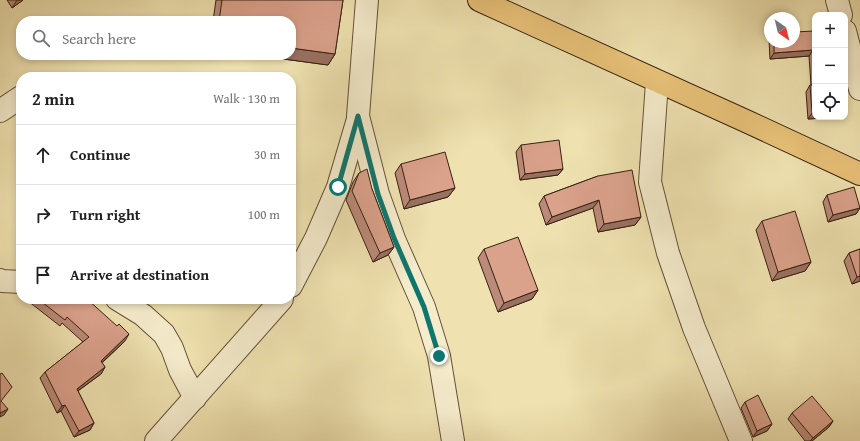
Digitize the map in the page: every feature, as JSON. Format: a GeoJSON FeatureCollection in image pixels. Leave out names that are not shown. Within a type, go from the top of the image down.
{"type":"FeatureCollection","features":[{"type":"Feature","properties":{"kind":"main road"},"geometry":{"type":"LineString","coordinates":[[491,2],[657,82],[860,174]]}},
{"type":"Feature","properties":{"kind":"street"},"geometry":{"type":"LineString","coordinates":[[296,276],[316,238],[338,187],[358,116],[367,0]]}},
{"type":"Feature","properties":{"kind":"street"},"geometry":{"type":"LineString","coordinates":[[837,0],[840,12]]}},
{"type":"Feature","properties":{"kind":"street"},"geometry":{"type":"LineString","coordinates":[[848,43],[860,89]]}},
{"type":"Feature","properties":{"kind":"street"},"geometry":{"type":"LineString","coordinates":[[657,82],[650,182],[668,253],[694,328],[741,441]]}},
{"type":"Feature","properties":{"kind":"street"},"geometry":{"type":"LineString","coordinates":[[0,111],[16,101]]}},
{"type":"Feature","properties":{"kind":"street"},"geometry":{"type":"LineString","coordinates":[[358,116],[378,194],[394,238],[424,307],[439,356],[453,441]]}},
{"type":"Feature","properties":{"kind":"street"},"geometry":{"type":"LineString","coordinates":[[0,280],[16,282]]}},
{"type":"Feature","properties":{"kind":"street"},"geometry":{"type":"LineString","coordinates":[[125,304],[143,315],[164,334],[172,348],[180,370],[195,398]]}},
{"type":"Feature","properties":{"kind":"street"},"geometry":{"type":"LineString","coordinates":[[156,441],[278,304]]}},
{"type":"Feature","properties":{"kind":"building"},"geometry":{"type":"Polygon","coordinates":[[[222,0],[343,0],[335,54],[296,49],[296,16],[220,16],[222,0]]]}},
{"type":"Feature","properties":{"kind":"building"},"geometry":{"type":"Polygon","coordinates":[[[812,31],[812,50],[774,53],[774,48],[800,48],[800,32],[812,31]]]}},
{"type":"Feature","properties":{"kind":"building"},"geometry":{"type":"Polygon","coordinates":[[[810,85],[812,85],[812,113],[810,85]]]}},
{"type":"Feature","properties":{"kind":"building"},"geometry":{"type":"Polygon","coordinates":[[[559,140],[563,169],[525,174],[521,145],[559,140]]]}},
{"type":"Feature","properties":{"kind":"building"},"geometry":{"type":"Polygon","coordinates":[[[445,152],[455,188],[410,200],[401,164],[445,152]]]}},
{"type":"Feature","properties":{"kind":"building"},"geometry":{"type":"Polygon","coordinates":[[[367,169],[372,189],[394,247],[380,253],[352,191],[359,173],[367,169]]]}},
{"type":"Feature","properties":{"kind":"building"},"geometry":{"type":"Polygon","coordinates":[[[632,170],[641,217],[604,224],[599,200],[552,217],[544,196],[598,176],[632,170]]]}},
{"type":"Feature","properties":{"kind":"building"},"geometry":{"type":"Polygon","coordinates":[[[854,187],[860,208],[833,215],[827,195],[854,187]]]}},
{"type":"Feature","properties":{"kind":"building"},"geometry":{"type":"Polygon","coordinates":[[[795,211],[811,262],[778,272],[762,221],[795,211]]]}},
{"type":"Feature","properties":{"kind":"building"},"geometry":{"type":"Polygon","coordinates":[[[518,237],[538,290],[504,303],[484,249],[518,237]]]}},
{"type":"Feature","properties":{"kind":"building"},"geometry":{"type":"Polygon","coordinates":[[[860,249],[860,276],[857,277],[849,253],[860,249]]]}},
{"type":"Feature","properties":{"kind":"building"},"geometry":{"type":"Polygon","coordinates":[[[44,304],[93,304],[117,326],[119,324],[129,334],[101,361],[105,367],[77,389],[94,423],[79,431],[65,405],[62,406],[45,372],[89,337],[67,317],[65,320],[44,304]]]}},
{"type":"Feature","properties":{"kind":"building"},"geometry":{"type":"Polygon","coordinates":[[[2,373],[12,387],[1,401],[8,409],[0,413],[0,374],[2,373]]]}},
{"type":"Feature","properties":{"kind":"building"},"geometry":{"type":"Polygon","coordinates":[[[758,395],[772,424],[757,431],[745,402],[758,395]]]}},
{"type":"Feature","properties":{"kind":"building"},"geometry":{"type":"Polygon","coordinates":[[[812,396],[833,421],[813,438],[792,413],[812,396]]]}},
{"type":"Feature","properties":{"kind":"route"},"geometry":{"type":"LineString","coordinates":[[338,187],[358,116],[378,194],[394,238],[424,307],[439,356]]}}]}
